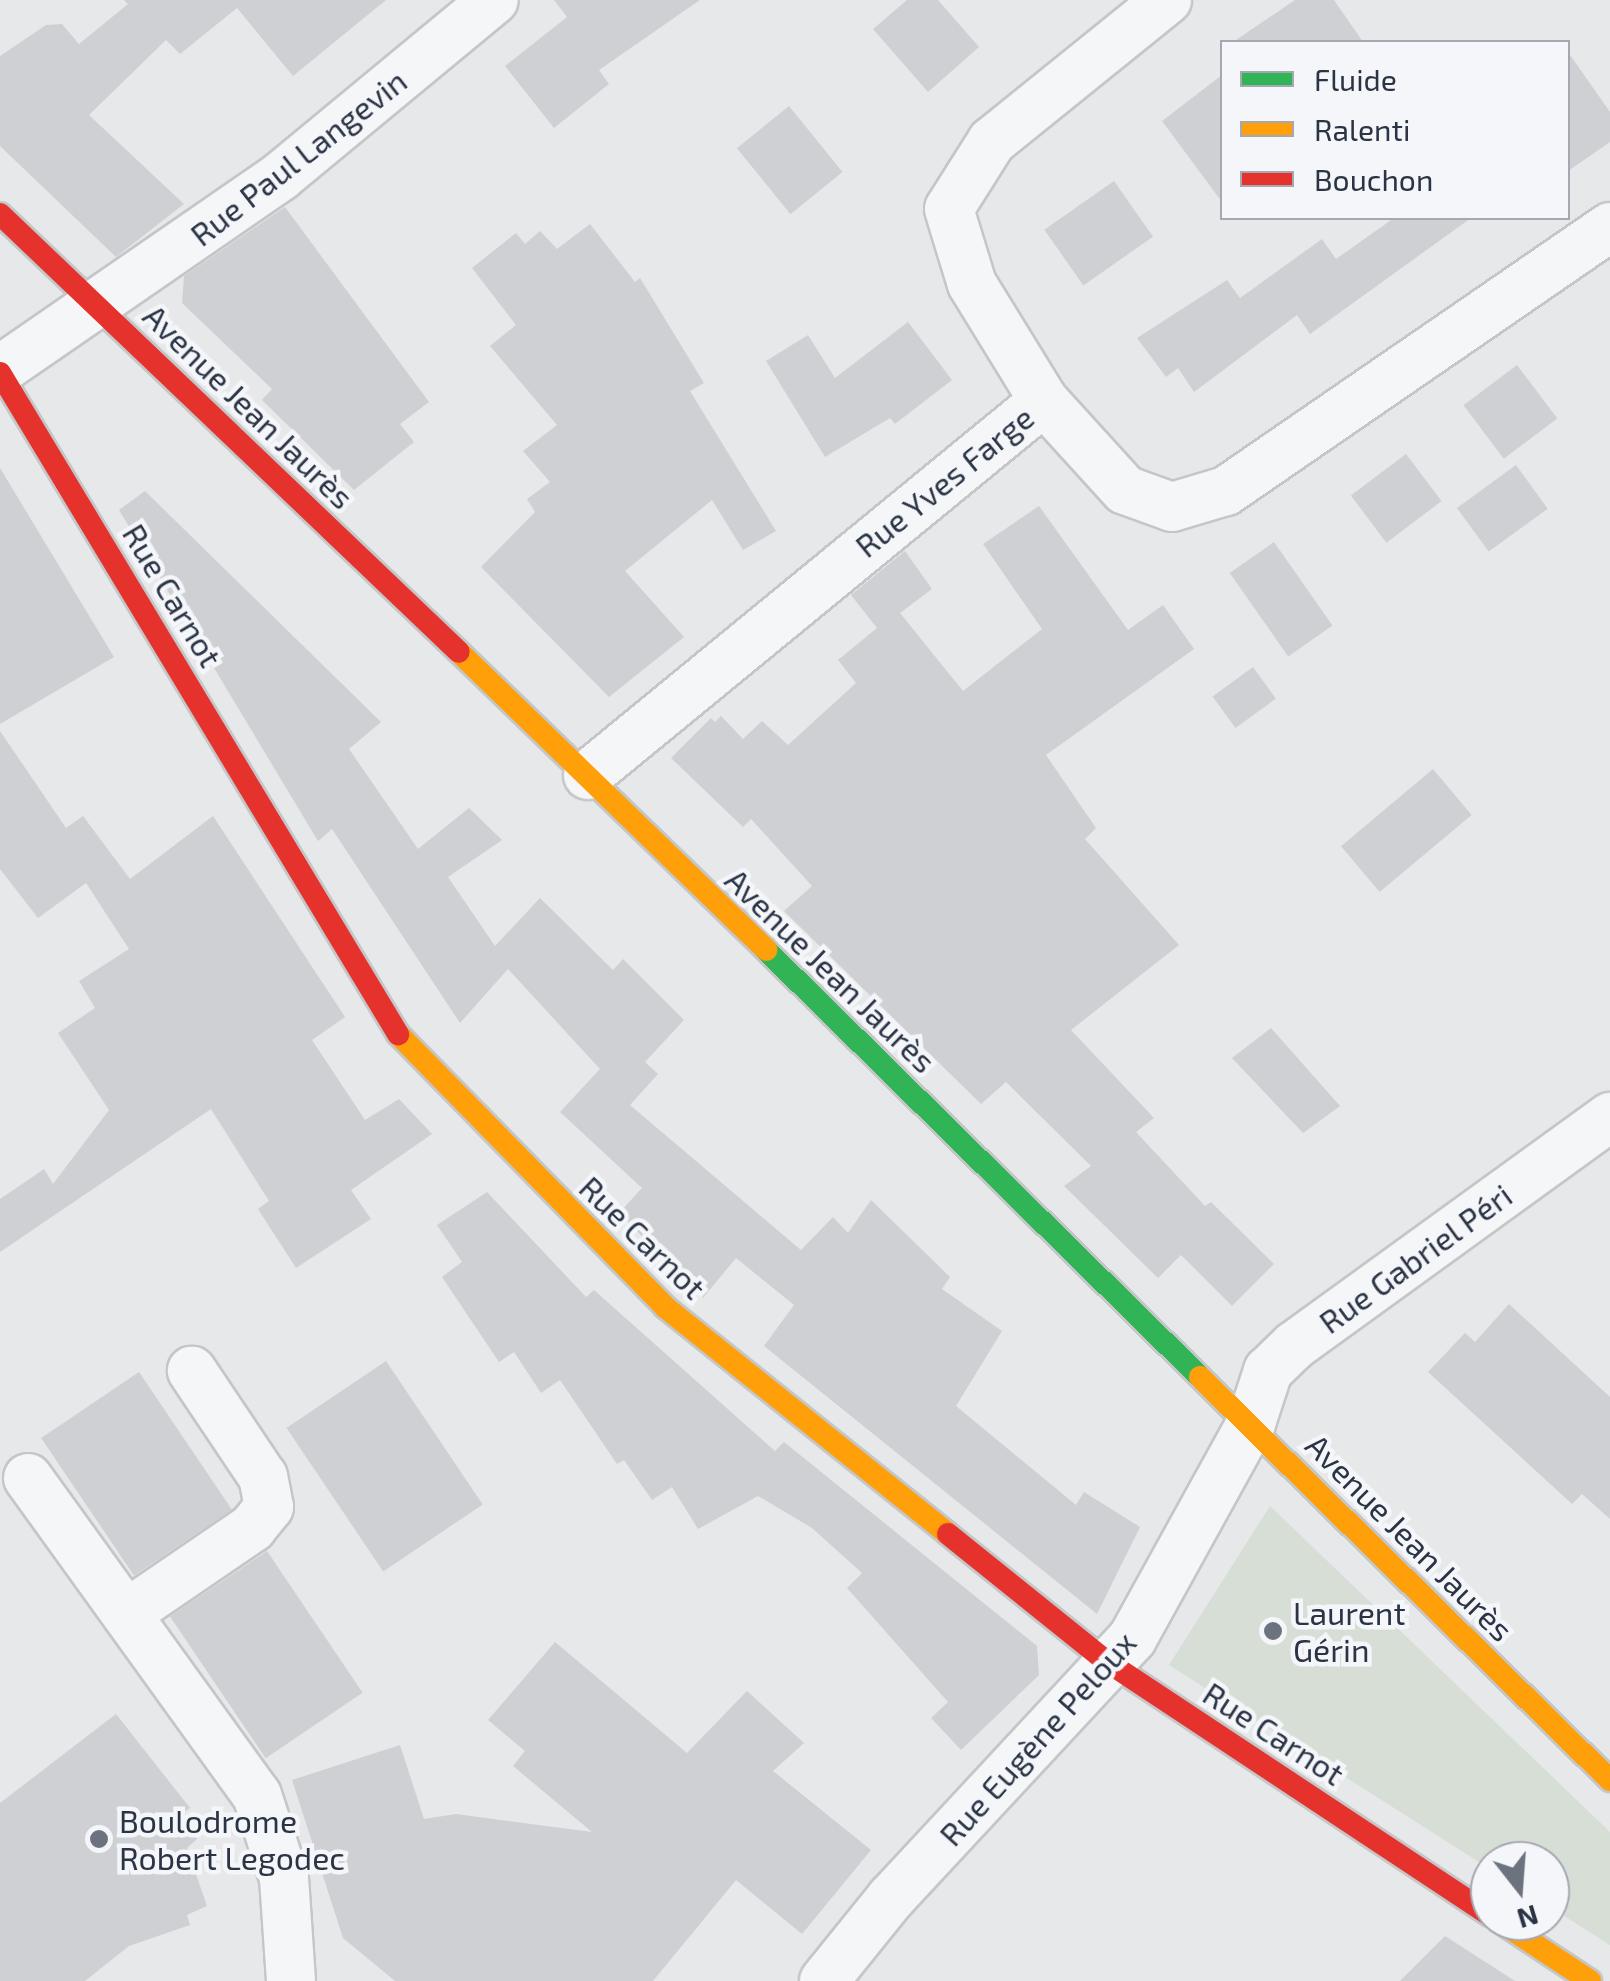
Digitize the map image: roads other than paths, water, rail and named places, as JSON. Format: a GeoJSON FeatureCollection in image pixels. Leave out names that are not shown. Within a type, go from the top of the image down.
{"type":"FeatureCollection","features":[{"type":"Feature","properties":{"kind":"main road","name":"Avenue Jean Jaurès"},"geometry":{"type":"LineString","coordinates":[[0,214],[588,776],[1251,1423],[1610,1780]]}},
{"type":"Feature","properties":{"kind":"main road","name":"Rue Carnot"},"geometry":{"type":"LineString","coordinates":[[0,371],[406,1049],[664,1307],[1106,1661],[1470,1902]]}},
{"type":"Feature","properties":{"kind":"main road"},"geometry":{"type":"LineString","coordinates":[[1529,1941],[1590,1981]]}},
{"type":"Feature","properties":{"kind":"street","name":"Rue Paul Langevin"},"geometry":{"type":"LineString","coordinates":[[0,371],[97,308],[281,176],[494,0]]}},
{"type":"Feature","properties":{"kind":"street"},"geometry":{"type":"LineString","coordinates":[[1044,401],[972,284],[949,209],[992,141],[1167,0]]}},
{"type":"Feature","properties":{"kind":"street","name":"Rue Yves Farge"},"geometry":{"type":"LineString","coordinates":[[588,776],[1044,401],[1126,490],[1172,508],[1226,491],[1610,226]]}},
{"type":"Feature","properties":{"kind":"street","name":"Rue Gabriel Péri"},"geometry":{"type":"LineString","coordinates":[[1251,1423],[1268,1371],[1296,1344],[1610,1117]]}},
{"type":"Feature","properties":{"kind":"street"},"geometry":{"type":"LineString","coordinates":[[126,1614],[252,1528],[269,1506],[263,1478],[192,1370]]}},
{"type":"Feature","properties":{"kind":"street","name":"Rue Eugène Peloux"},"geometry":{"type":"LineString","coordinates":[[824,1981],[1106,1661],[1132,1639],[1251,1423]]}},
{"type":"Feature","properties":{"kind":"street"},"geometry":{"type":"LineString","coordinates":[[28,1478],[257,1795],[284,1878],[291,1981]]}},
{"type":"Feature","properties":{"kind":"place","name":"Laurent Gérin"},"geometry":{"type":"Point","coordinates":[1273,1631]}},
{"type":"Feature","properties":{"kind":"place","name":"Boulodrome Robert Legodec"},"geometry":{"type":"Point","coordinates":[99,1839]}}]}
